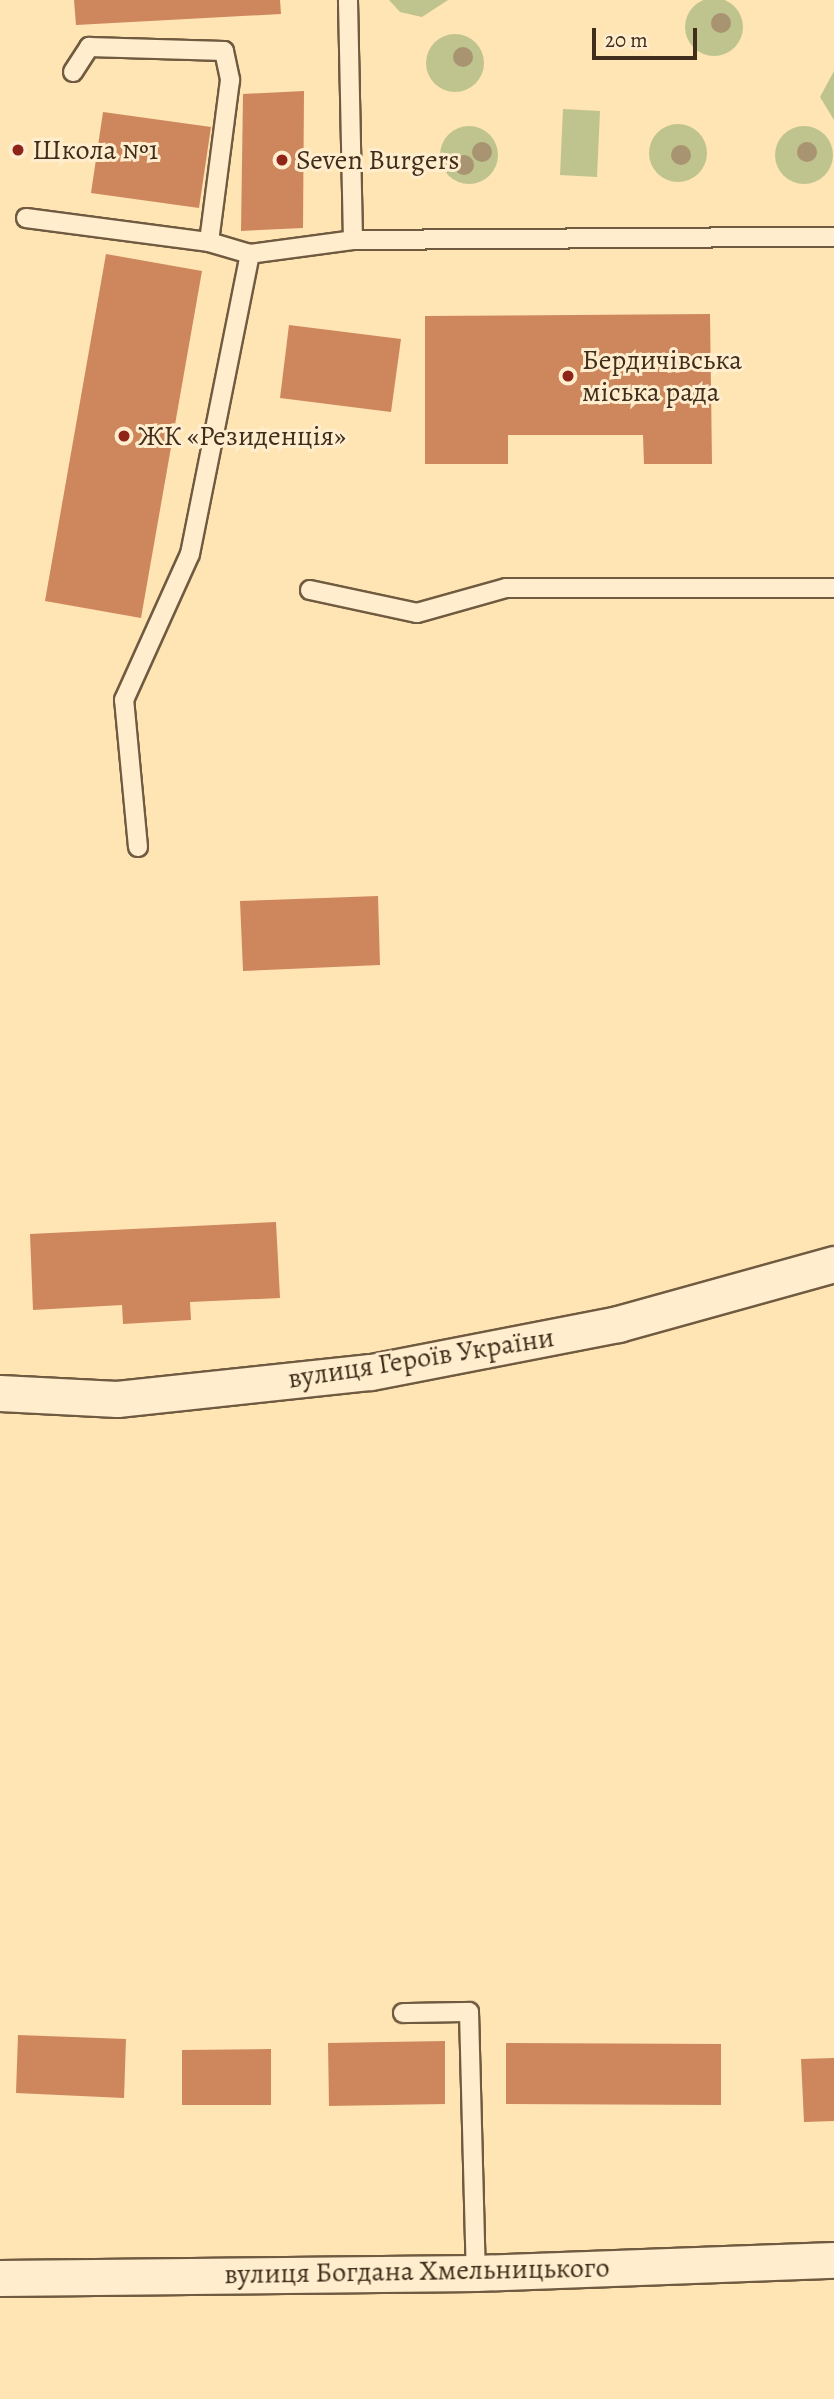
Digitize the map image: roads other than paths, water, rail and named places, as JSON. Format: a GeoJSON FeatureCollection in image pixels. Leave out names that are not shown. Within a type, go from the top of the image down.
{"type":"FeatureCollection","features":[{"type":"Feature","properties":{"kind":"street","name":"вулиця Героїв України"},"geometry":{"type":"LineString","coordinates":[[0,1394],[117,1399],[371,1372],[618,1324],[834,1264]]}},
{"type":"Feature","properties":{"kind":"street","name":"вулиця Богдана Хмельницького"},"geometry":{"type":"LineString","coordinates":[[0,2278],[476,2273],[834,2260]]}},
{"type":"Feature","properties":{"kind":"lane"},"geometry":{"type":"LineString","coordinates":[[348,0],[353,240]]}},
{"type":"Feature","properties":{"kind":"lane"},"geometry":{"type":"LineString","coordinates":[[73,72],[89,47],[224,51],[230,80],[209,242]]}},
{"type":"Feature","properties":{"kind":"lane"},"geometry":{"type":"LineString","coordinates":[[26,218],[209,242],[250,254],[353,240],[834,237]]}},
{"type":"Feature","properties":{"kind":"lane"},"geometry":{"type":"LineString","coordinates":[[138,847],[124,700],[190,554],[250,254]]}},
{"type":"Feature","properties":{"kind":"lane"},"geometry":{"type":"LineString","coordinates":[[310,590],[417,612],[506,588],[834,588]]}},
{"type":"Feature","properties":{"kind":"lane"},"geometry":{"type":"LineString","coordinates":[[403,2012],[469,2011],[476,2273]]}},
{"type":"Feature","properties":{"kind":"place","name":"Школа №1"},"geometry":{"type":"Point","coordinates":[18,150]}},
{"type":"Feature","properties":{"kind":"place","name":"Seven Burgers"},"geometry":{"type":"Point","coordinates":[282,160]}},
{"type":"Feature","properties":{"kind":"place","name":"Бердичівська міська рада"},"geometry":{"type":"Point","coordinates":[568,376]}},
{"type":"Feature","properties":{"kind":"place","name":"ЖК «Резиденція»"},"geometry":{"type":"Point","coordinates":[124,436]}}]}
